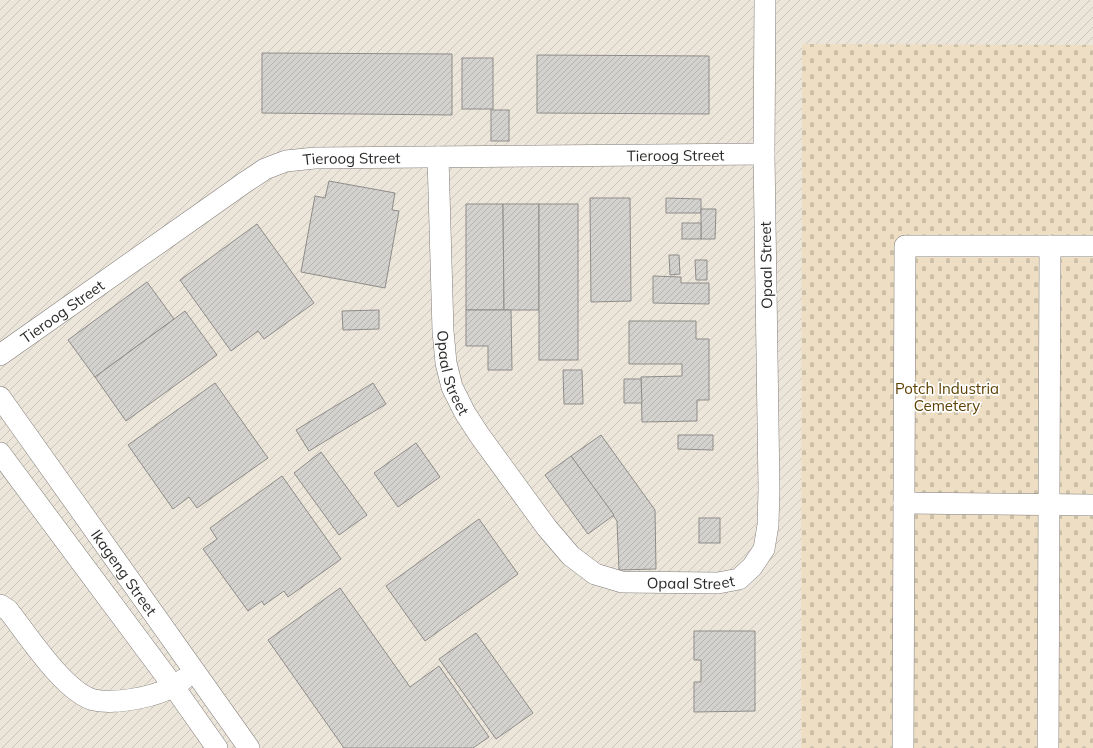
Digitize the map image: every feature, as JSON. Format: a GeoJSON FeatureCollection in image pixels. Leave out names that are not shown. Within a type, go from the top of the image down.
{"type":"FeatureCollection","features":[{"type":"Feature","properties":{"kind":"street","name":"Opaal Street"},"geometry":{"type":"LineString","coordinates":[[438,157],[443,331],[446,363],[452,387],[465,413],[480,436],[547,528],[571,556],[595,574],[622,582],[718,583],[739,579],[752,567],[764,549],[768,525],[769,488],[764,154],[765,0]]}},
{"type":"Feature","properties":{"kind":"street","name":"Tieroog Street"},"geometry":{"type":"LineString","coordinates":[[0,356],[265,169],[286,161],[315,158],[764,154]]}},
{"type":"Feature","properties":{"kind":"street"},"geometry":{"type":"LineString","coordinates":[[903,748],[905,246],[1093,246]]}},
{"type":"Feature","properties":{"kind":"street"},"geometry":{"type":"LineString","coordinates":[[1048,748],[1050,246]]}},
{"type":"Feature","properties":{"kind":"street","name":"Ikageng Street"},"geometry":{"type":"LineString","coordinates":[[0,397],[249,748]]}},
{"type":"Feature","properties":{"kind":"street","name":"Ikageng Street"},"geometry":{"type":"LineString","coordinates":[[0,453],[174,687],[217,748]]}},
{"type":"Feature","properties":{"kind":"street"},"geometry":{"type":"LineString","coordinates":[[904,503],[1093,505]]}},
{"type":"Feature","properties":{"kind":"street"},"geometry":{"type":"LineString","coordinates":[[110,602],[133,585]]}},
{"type":"Feature","properties":{"kind":"street"},"geometry":{"type":"LineString","coordinates":[[0,605],[8,610],[71,687],[84,696],[94,700],[128,700],[147,697],[174,687],[194,672]]}},
{"type":"Feature","properties":{"kind":"shaded area"},"geometry":{"type":"Polygon","coordinates":[[[0,0],[1093,0],[1093,748],[0,748],[0,0]]]}},
{"type":"Feature","properties":{"kind":"green space","name":"Potch Industria Cemetery"},"geometry":{"type":"Polygon","coordinates":[[[802,44],[1093,45],[1093,748],[801,748],[802,44]]]}},
{"type":"Feature","properties":{"kind":"building"},"geometry":{"type":"Polygon","coordinates":[[[262,53],[452,54],[452,115],[262,113],[262,53]]]}},
{"type":"Feature","properties":{"kind":"building"},"geometry":{"type":"Polygon","coordinates":[[[537,55],[709,56],[709,114],[537,113],[537,55]]]}},
{"type":"Feature","properties":{"kind":"building"},"geometry":{"type":"Polygon","coordinates":[[[462,58],[493,58],[493,109],[462,109],[462,58]]]}},
{"type":"Feature","properties":{"kind":"building"},"geometry":{"type":"Polygon","coordinates":[[[491,110],[509,110],[509,141],[491,141],[491,110]]]}},
{"type":"Feature","properties":{"kind":"building"},"geometry":{"type":"Polygon","coordinates":[[[329,181],[395,193],[392,210],[399,211],[385,288],[301,272],[315,196],[325,198],[329,181]]]}},
{"type":"Feature","properties":{"kind":"building"},"geometry":{"type":"Polygon","coordinates":[[[590,198],[630,198],[631,301],[591,302],[590,198]]]}},
{"type":"Feature","properties":{"kind":"building"},"geometry":{"type":"Polygon","coordinates":[[[666,198],[701,199],[701,213],[666,213],[666,198]]]}},
{"type":"Feature","properties":{"kind":"building"},"geometry":{"type":"Polygon","coordinates":[[[466,204],[503,204],[504,310],[466,310],[466,204]]]}},
{"type":"Feature","properties":{"kind":"building"},"geometry":{"type":"Polygon","coordinates":[[[503,204],[539,204],[539,310],[504,310],[503,204]]]}},
{"type":"Feature","properties":{"kind":"building"},"geometry":{"type":"Polygon","coordinates":[[[539,204],[578,204],[578,360],[539,360],[539,204]]]}},
{"type":"Feature","properties":{"kind":"building"},"geometry":{"type":"Polygon","coordinates":[[[701,209],[716,209],[715,239],[701,239],[701,209]]]}},
{"type":"Feature","properties":{"kind":"building"},"geometry":{"type":"Polygon","coordinates":[[[682,223],[701,223],[701,239],[682,239],[682,223]]]}},
{"type":"Feature","properties":{"kind":"building"},"geometry":{"type":"Polygon","coordinates":[[[257,224],[314,303],[264,339],[258,331],[231,351],[180,280],[257,224]]]}},
{"type":"Feature","properties":{"kind":"building"},"geometry":{"type":"Polygon","coordinates":[[[669,255],[679,255],[680,274],[670,275],[669,255]]]}},
{"type":"Feature","properties":{"kind":"building"},"geometry":{"type":"Polygon","coordinates":[[[695,260],[707,260],[707,280],[696,280],[695,260]]]}},
{"type":"Feature","properties":{"kind":"building"},"geometry":{"type":"Polygon","coordinates":[[[653,276],[681,277],[681,283],[709,283],[709,304],[653,303],[653,276]]]}},
{"type":"Feature","properties":{"kind":"building"},"geometry":{"type":"Polygon","coordinates":[[[147,282],[174,319],[95,377],[68,340],[147,282]]]}},
{"type":"Feature","properties":{"kind":"building"},"geometry":{"type":"Polygon","coordinates":[[[379,310],[379,329],[343,330],[342,311],[379,310]]]}},
{"type":"Feature","properties":{"kind":"building"},"geometry":{"type":"Polygon","coordinates":[[[466,310],[511,310],[512,370],[488,370],[488,346],[466,346],[466,310]]]}},
{"type":"Feature","properties":{"kind":"building"},"geometry":{"type":"Polygon","coordinates":[[[185,311],[217,355],[126,421],[95,377],[185,311]]]}},
{"type":"Feature","properties":{"kind":"building"},"geometry":{"type":"Polygon","coordinates":[[[629,321],[696,321],[696,339],[709,339],[709,400],[697,400],[697,421],[642,422],[641,377],[682,376],[682,364],[629,364],[629,321]]]}},
{"type":"Feature","properties":{"kind":"building"},"geometry":{"type":"Polygon","coordinates":[[[563,370],[582,370],[583,404],[564,404],[563,370]]]}},
{"type":"Feature","properties":{"kind":"building"},"geometry":{"type":"Polygon","coordinates":[[[624,379],[641,379],[642,403],[624,403],[624,379]]]}},
{"type":"Feature","properties":{"kind":"building"},"geometry":{"type":"Polygon","coordinates":[[[215,383],[268,458],[197,508],[189,497],[173,509],[128,445],[215,383]]]}},
{"type":"Feature","properties":{"kind":"building"},"geometry":{"type":"Polygon","coordinates":[[[373,383],[386,404],[309,451],[296,430],[373,383]]]}},
{"type":"Feature","properties":{"kind":"building"},"geometry":{"type":"Polygon","coordinates":[[[601,435],[655,510],[656,569],[619,570],[617,521],[571,456],[601,435]]]}},
{"type":"Feature","properties":{"kind":"building"},"geometry":{"type":"Polygon","coordinates":[[[678,435],[713,435],[713,450],[678,449],[678,435]]]}},
{"type":"Feature","properties":{"kind":"building"},"geometry":{"type":"Polygon","coordinates":[[[416,443],[440,477],[398,507],[374,473],[416,443]]]}},
{"type":"Feature","properties":{"kind":"building"},"geometry":{"type":"Polygon","coordinates":[[[321,452],[367,515],[339,535],[294,473],[321,452]]]}},
{"type":"Feature","properties":{"kind":"building"},"geometry":{"type":"Polygon","coordinates":[[[571,456],[614,515],[588,534],[545,475],[571,456]]]}},
{"type":"Feature","properties":{"kind":"building"},"geometry":{"type":"Polygon","coordinates":[[[282,476],[341,559],[288,597],[284,591],[264,605],[262,601],[248,611],[203,549],[217,539],[210,528],[282,476]]]}},
{"type":"Feature","properties":{"kind":"building"},"geometry":{"type":"Polygon","coordinates":[[[699,518],[720,518],[720,543],[699,543],[699,518]]]}},
{"type":"Feature","properties":{"kind":"building"},"geometry":{"type":"Polygon","coordinates":[[[479,519],[518,574],[425,641],[386,586],[479,519]]]}},
{"type":"Feature","properties":{"kind":"building"},"geometry":{"type":"Polygon","coordinates":[[[340,588],[410,687],[439,666],[489,737],[473,748],[344,748],[268,640],[340,588]]]}},
{"type":"Feature","properties":{"kind":"building"},"geometry":{"type":"Polygon","coordinates":[[[694,631],[755,631],[755,711],[694,712],[694,682],[701,682],[701,660],[694,660],[694,631]]]}},
{"type":"Feature","properties":{"kind":"building"},"geometry":{"type":"Polygon","coordinates":[[[476,633],[533,713],[496,739],[439,659],[476,633]]]}}]}
